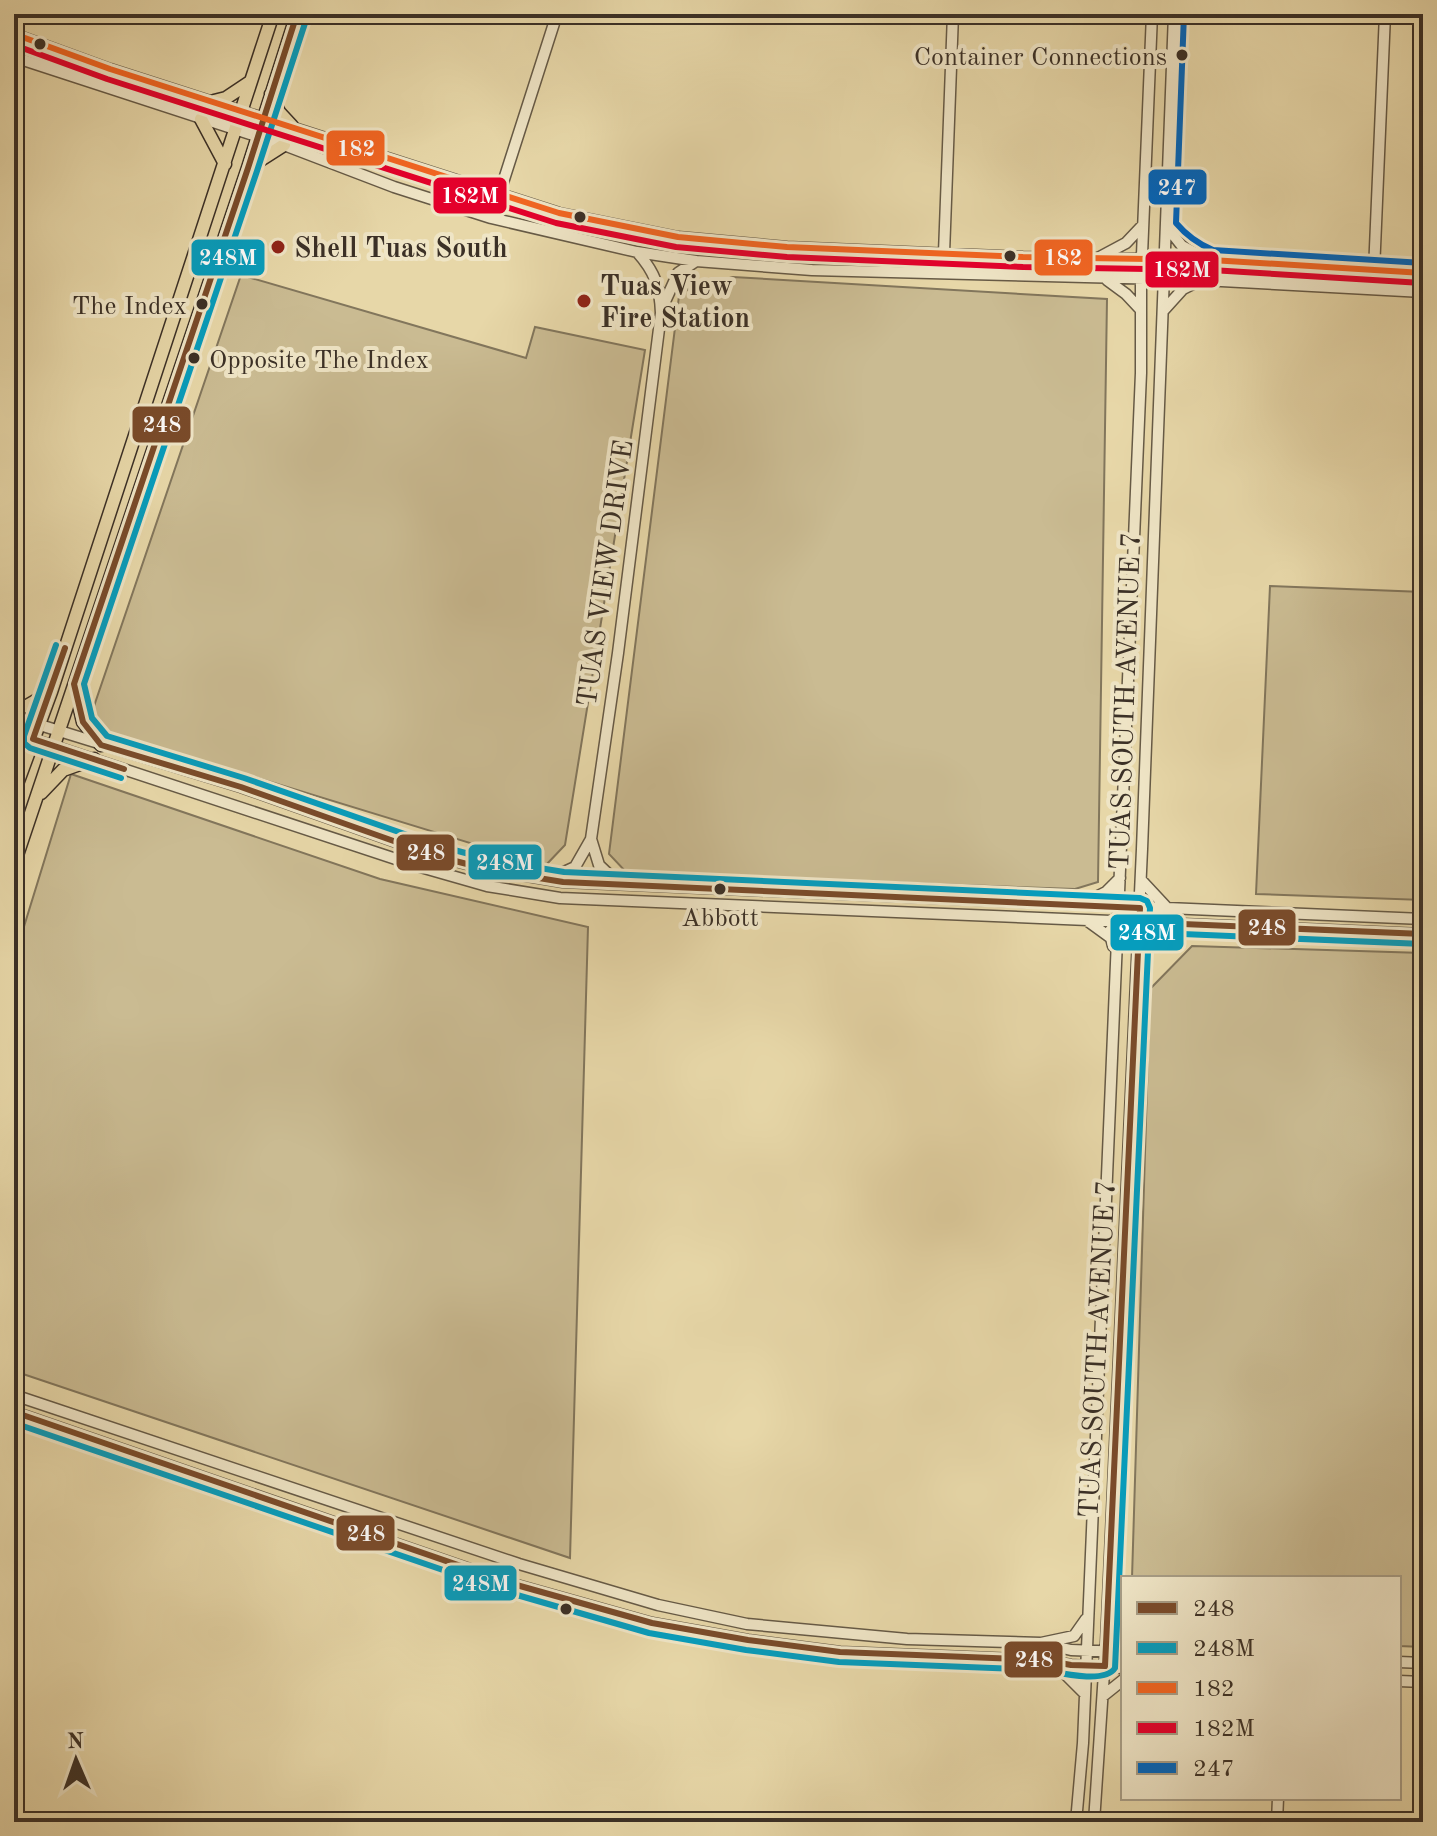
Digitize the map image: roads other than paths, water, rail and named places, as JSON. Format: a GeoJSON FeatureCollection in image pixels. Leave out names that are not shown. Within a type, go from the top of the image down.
{"type":"FeatureCollection","features":[{"type":"Feature","properties":{"kind":"main road"},"geometry":{"type":"LineString","coordinates":[[14,792],[51,692],[273,14]]}},
{"type":"Feature","properties":{"kind":"main road"},"geometry":{"type":"LineString","coordinates":[[14,864],[297,14]]}},
{"type":"Feature","properties":{"kind":"main road"},"geometry":{"type":"LineString","coordinates":[[214,101],[236,92],[250,81]]}},
{"type":"Feature","properties":{"kind":"main road"},"geometry":{"type":"LineString","coordinates":[[271,94],[279,112],[292,126]]}},
{"type":"Feature","properties":{"kind":"main road"},"geometry":{"type":"LineString","coordinates":[[201,119],[225,164]]}},
{"type":"Feature","properties":{"kind":"main road"},"geometry":{"type":"LineString","coordinates":[[248,168],[284,145]]}},
{"type":"Feature","properties":{"kind":"main road"},"geometry":{"type":"LineString","coordinates":[[74,684],[83,722],[101,745]]}},
{"type":"Feature","properties":{"kind":"main road"},"geometry":{"type":"LineString","coordinates":[[14,709],[27,706],[51,692]]}},
{"type":"Feature","properties":{"kind":"main road"},"geometry":{"type":"LineString","coordinates":[[14,752],[19,779]]}},
{"type":"Feature","properties":{"kind":"main road"},"geometry":{"type":"LineString","coordinates":[[34,802],[47,784],[63,770],[94,759]]}},
{"type":"Feature","properties":{"kind":"street"},"geometry":{"type":"LineString","coordinates":[[499,195],[557,14]]}},
{"type":"Feature","properties":{"kind":"street"},"geometry":{"type":"LineString","coordinates":[[944,253],[953,14]]}},
{"type":"Feature","properties":{"kind":"street","name":"TUAS SOUTH AVENUE 7"},"geometry":{"type":"LineString","coordinates":[[1076,1822],[1087,1652],[1120,878],[1152,14]]}},
{"type":"Feature","properties":{"kind":"street","name":"TUAS SOUTH AVENUE 7"},"geometry":{"type":"LineString","coordinates":[[1094,1822],[1108,1615],[1140,908],[1174,14]]}},
{"type":"Feature","properties":{"kind":"street"},"geometry":{"type":"LineString","coordinates":[[1374,271],[1385,14]]}},
{"type":"Feature","properties":{"kind":"street"},"geometry":{"type":"LineString","coordinates":[[14,34],[110,69],[242,109],[499,195],[577,218],[698,241],[944,253],[1211,260],[1423,273]]}},
{"type":"Feature","properties":{"kind":"street"},"geometry":{"type":"LineString","coordinates":[[14,57],[284,145],[394,187],[491,218],[637,252],[696,261],[812,270],[1203,280],[1423,292]]}},
{"type":"Feature","properties":{"kind":"street"},"geometry":{"type":"LineString","coordinates":[[577,218],[581,226],[580,240]]}},
{"type":"Feature","properties":{"kind":"street"},"geometry":{"type":"LineString","coordinates":[[1096,258],[1126,244],[1143,224]]}},
{"type":"Feature","properties":{"kind":"street"},"geometry":{"type":"LineString","coordinates":[[1166,226],[1182,246],[1211,260]]}},
{"type":"Feature","properties":{"kind":"street","name":"TUAS VIEW DRIVE"},"geometry":{"type":"LineString","coordinates":[[546,879],[575,867],[591,839],[661,313],[656,277],[637,252]]}},
{"type":"Feature","properties":{"kind":"street","name":"TUAS VIEW DRIVE"},"geometry":{"type":"LineString","coordinates":[[661,313],[678,273],[696,261]]}},
{"type":"Feature","properties":{"kind":"street"},"geometry":{"type":"LineString","coordinates":[[1102,278],[1118,287],[1141,310]]}},
{"type":"Feature","properties":{"kind":"street"},"geometry":{"type":"LineString","coordinates":[[1164,310],[1183,289],[1203,280]]}},
{"type":"Feature","properties":{"kind":"street"},"geometry":{"type":"LineString","coordinates":[[14,717],[241,787],[436,856],[490,870],[546,879],[620,885],[1423,919]]}},
{"type":"Feature","properties":{"kind":"street"},"geometry":{"type":"LineString","coordinates":[[14,733],[417,866],[487,886],[560,898],[1423,934]]}},
{"type":"Feature","properties":{"kind":"street"},"geometry":{"type":"LineString","coordinates":[[591,839],[599,865],[620,885]]}},
{"type":"Feature","properties":{"kind":"street"},"geometry":{"type":"LineString","coordinates":[[1080,905],[1106,892],[1120,878]]}},
{"type":"Feature","properties":{"kind":"street"},"geometry":{"type":"LineString","coordinates":[[1141,880],[1168,909]]}},
{"type":"Feature","properties":{"kind":"street"},"geometry":{"type":"LineString","coordinates":[[1082,919],[1093,923],[1111,938],[1116,960]]}},
{"type":"Feature","properties":{"kind":"street"},"geometry":{"type":"LineString","coordinates":[[1138,944],[1163,923]]}},
{"type":"Feature","properties":{"kind":"street"},"geometry":{"type":"LineString","coordinates":[[14,1395],[505,1560],[658,1605],[747,1624],[907,1639],[1043,1643],[1087,1652],[1121,1652]]}},
{"type":"Feature","properties":{"kind":"street"},"geometry":{"type":"LineString","coordinates":[[14,1412],[513,1584],[652,1623],[840,1652],[1044,1660],[1121,1668]]}},
{"type":"Feature","properties":{"kind":"street"},"geometry":{"type":"LineString","coordinates":[[1108,1615],[1121,1634]]}},
{"type":"Feature","properties":{"kind":"street"},"geometry":{"type":"LineString","coordinates":[[1043,1643],[1074,1636],[1088,1616]]}},
{"type":"Feature","properties":{"kind":"street"},"geometry":{"type":"LineString","coordinates":[[1043,1643],[1048,1655],[1044,1660]]}},
{"type":"Feature","properties":{"kind":"street"},"geometry":{"type":"LineString","coordinates":[[1029,1661],[1059,1669],[1085,1694]]}},
{"type":"Feature","properties":{"kind":"street"},"geometry":{"type":"LineString","coordinates":[[1401,1662],[1423,1663]]}},
{"type":"Feature","properties":{"kind":"street"},"geometry":{"type":"LineString","coordinates":[[1401,1681],[1423,1682]]}},
{"type":"Feature","properties":{"kind":"street"},"geometry":{"type":"LineString","coordinates":[[1103,1696],[1121,1682]]}},
{"type":"Feature","properties":{"kind":"street"},"geometry":{"type":"LineString","coordinates":[[1277,1822],[1278,1800]]}},
{"type":"Feature","properties":{"kind":"place","name":"Container Connections"},"geometry":{"type":"Point","coordinates":[1182,55]}},
{"type":"Feature","properties":{"kind":"place","name":"Shell Tuas South"},"geometry":{"type":"Point","coordinates":[278,247]}},
{"type":"Feature","properties":{"kind":"place","name":"Tuas View Fire Station"},"geometry":{"type":"Point","coordinates":[584,301]}},
{"type":"Feature","properties":{"kind":"place","name":"The Index"},"geometry":{"type":"Point","coordinates":[202,304]}},
{"type":"Feature","properties":{"kind":"place","name":"Opposite The Index"},"geometry":{"type":"Point","coordinates":[194,358]}},
{"type":"Feature","properties":{"kind":"place","name":"Abbott"},"geometry":{"type":"Point","coordinates":[720,889]}}]}
